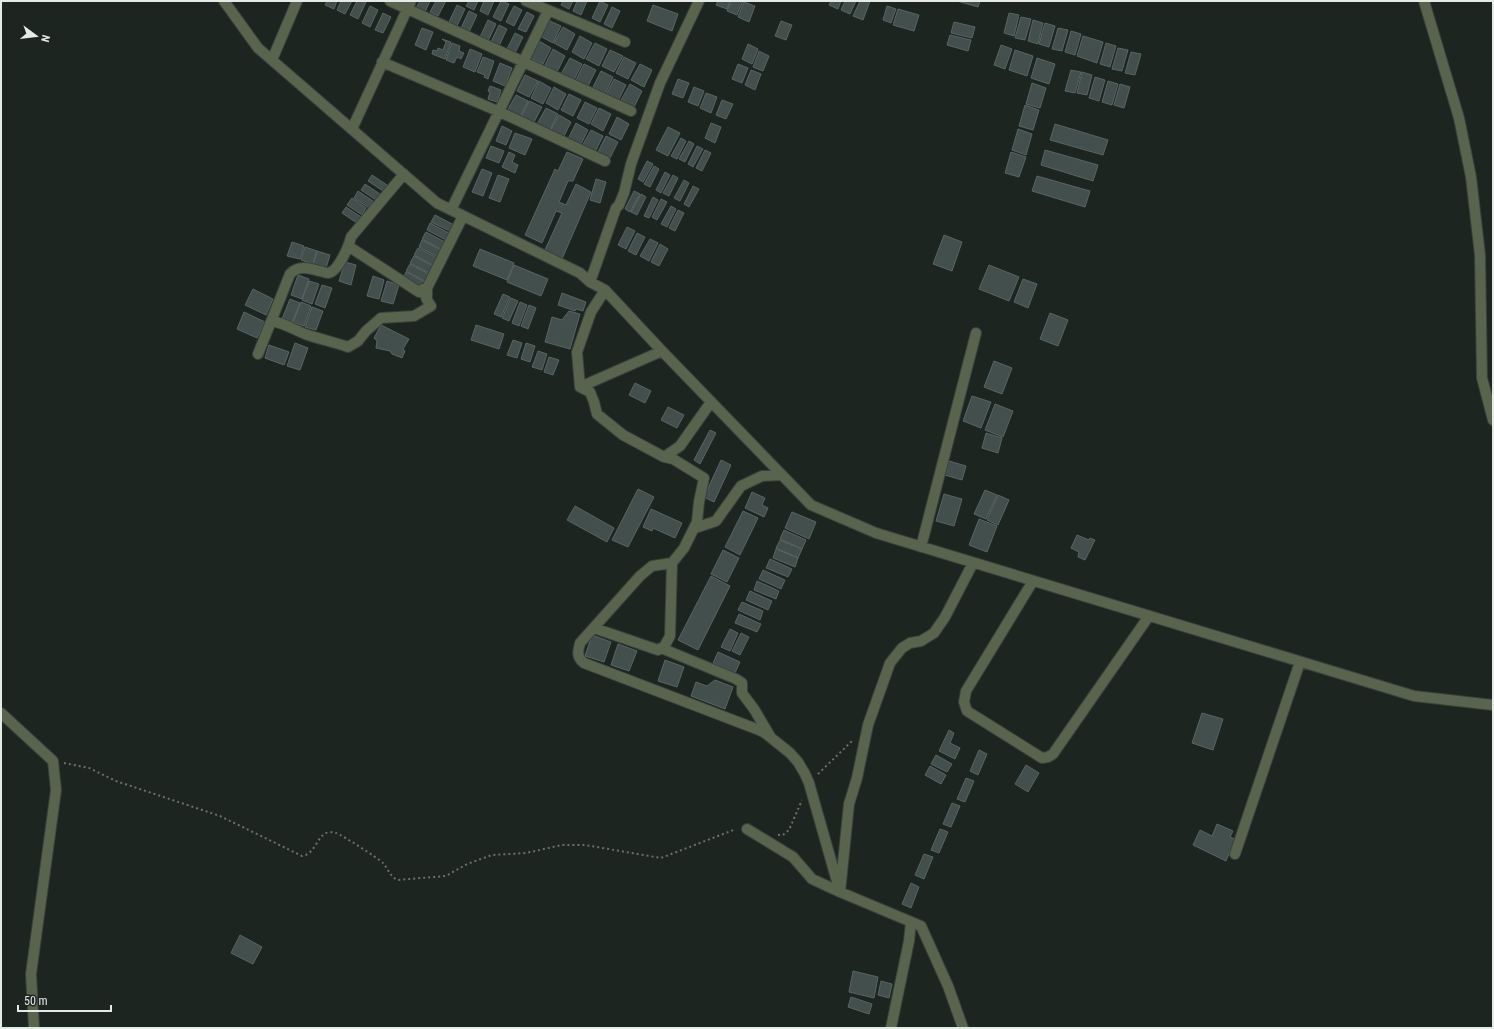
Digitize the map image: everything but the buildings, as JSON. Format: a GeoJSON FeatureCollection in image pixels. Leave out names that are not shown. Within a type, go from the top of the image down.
{"type":"FeatureCollection","features":[{"type":"Feature","properties":{"kind":"street"},"geometry":{"type":"LineString","coordinates":[[224,1],[258,48],[437,203],[580,273],[590,282],[605,290],[662,352],[811,505],[876,533],[1414,696],[1493,706]]}},
{"type":"Feature","properties":{"kind":"street"},"geometry":{"type":"LineString","coordinates":[[390,1],[410,5],[523,62],[631,111]]}},
{"type":"Feature","properties":{"kind":"street"},"geometry":{"type":"LineString","coordinates":[[526,1],[625,42]]}},
{"type":"Feature","properties":{"kind":"street"},"geometry":{"type":"LineString","coordinates":[[590,282],[616,208],[619,205],[624,193],[631,164],[660,83],[699,1]]}},
{"type":"Feature","properties":{"kind":"street"},"geometry":{"type":"LineString","coordinates":[[1424,1],[1459,118],[1471,177],[1480,254],[1482,378],[1493,420]]}},
{"type":"Feature","properties":{"kind":"street"},"geometry":{"type":"LineString","coordinates":[[272,60],[294,2]]}},
{"type":"Feature","properties":{"kind":"street"},"geometry":{"type":"LineString","coordinates":[[352,129],[382,62],[410,5]]}},
{"type":"Feature","properties":{"kind":"street"},"geometry":{"type":"LineString","coordinates":[[451,210],[548,11]]}},
{"type":"Feature","properties":{"kind":"street"},"geometry":{"type":"LineString","coordinates":[[382,62],[500,112],[605,162]]}},
{"type":"Feature","properties":{"kind":"street"},"geometry":{"type":"LineString","coordinates":[[258,354],[290,274],[293,271],[302,268],[328,273],[335,270],[348,246],[351,237],[404,174]]}},
{"type":"Feature","properties":{"kind":"street"},"geometry":{"type":"LineString","coordinates":[[427,300],[428,288],[463,216]]}},
{"type":"Feature","properties":{"kind":"street"},"geometry":{"type":"LineString","coordinates":[[272,321],[285,324],[305,334],[348,347],[358,341],[366,331],[381,318],[414,316],[431,306],[423,289],[419,292],[348,246]]}},
{"type":"Feature","properties":{"kind":"street"},"geometry":{"type":"LineString","coordinates":[[580,387],[577,352],[591,312],[605,290]]}},
{"type":"Feature","properties":{"kind":"street"},"geometry":{"type":"LineString","coordinates":[[921,547],[976,333]]}},
{"type":"Feature","properties":{"kind":"street"},"geometry":{"type":"LineString","coordinates":[[580,387],[662,352]]}},
{"type":"Feature","properties":{"kind":"street"},"geometry":{"type":"LineString","coordinates":[[580,387],[590,392],[597,414],[623,435],[664,457],[673,460],[704,478],[695,528],[684,548],[672,563],[672,610],[670,636],[664,647],[658,650],[594,628]]}},
{"type":"Feature","properties":{"kind":"street"},"geometry":{"type":"LineString","coordinates":[[664,457],[680,446],[711,402]]}},
{"type":"Feature","properties":{"kind":"street"},"geometry":{"type":"LineString","coordinates":[[695,528],[716,521],[741,486],[762,476],[782,475]]}},
{"type":"Feature","properties":{"kind":"street"},"geometry":{"type":"LineString","coordinates":[[672,563],[652,566],[640,576],[580,643],[578,650],[580,660],[584,663],[759,730],[790,753],[798,762],[809,783],[840,892]]}},
{"type":"Feature","properties":{"kind":"street"},"geometry":{"type":"LineString","coordinates":[[840,892],[849,804],[857,778],[868,725],[890,663],[902,648],[910,643],[921,641],[934,633],[945,617],[973,563]]}},
{"type":"Feature","properties":{"kind":"street"},"geometry":{"type":"LineString","coordinates":[[1033,581],[966,691],[964,702],[967,711],[1042,758],[1053,754],[1149,616]]}},
{"type":"Feature","properties":{"kind":"street"},"geometry":{"type":"LineString","coordinates":[[661,648],[736,679],[742,683],[742,693],[754,709],[772,739]]}},
{"type":"Feature","properties":{"kind":"street"},"geometry":{"type":"LineString","coordinates":[[1235,854],[1300,662]]}},
{"type":"Feature","properties":{"kind":"street"},"geometry":{"type":"LineString","coordinates":[[1,712],[53,761],[56,790],[31,974],[34,1028]]}},
{"type":"Feature","properties":{"kind":"street"},"geometry":{"type":"LineString","coordinates":[[747,829],[793,857],[812,879],[921,926],[948,986],[963,1028]]}},
{"type":"Feature","properties":{"kind":"street"},"geometry":{"type":"LineString","coordinates":[[891,1028],[909,941],[911,922]]}},
{"type":"Feature","properties":{"kind":"path"},"geometry":{"type":"LineString","coordinates":[[773,834],[783,835],[789,830],[809,783],[868,725]]}},
{"type":"Feature","properties":{"kind":"path"},"geometry":{"type":"LineString","coordinates":[[53,761],[89,768],[116,782],[220,816],[302,856],[305,856],[315,848],[323,835],[328,833],[338,834],[381,862],[396,880],[446,876],[467,864],[492,855],[526,853],[562,845],[585,845],[661,858],[736,829],[747,829]]}}]}
